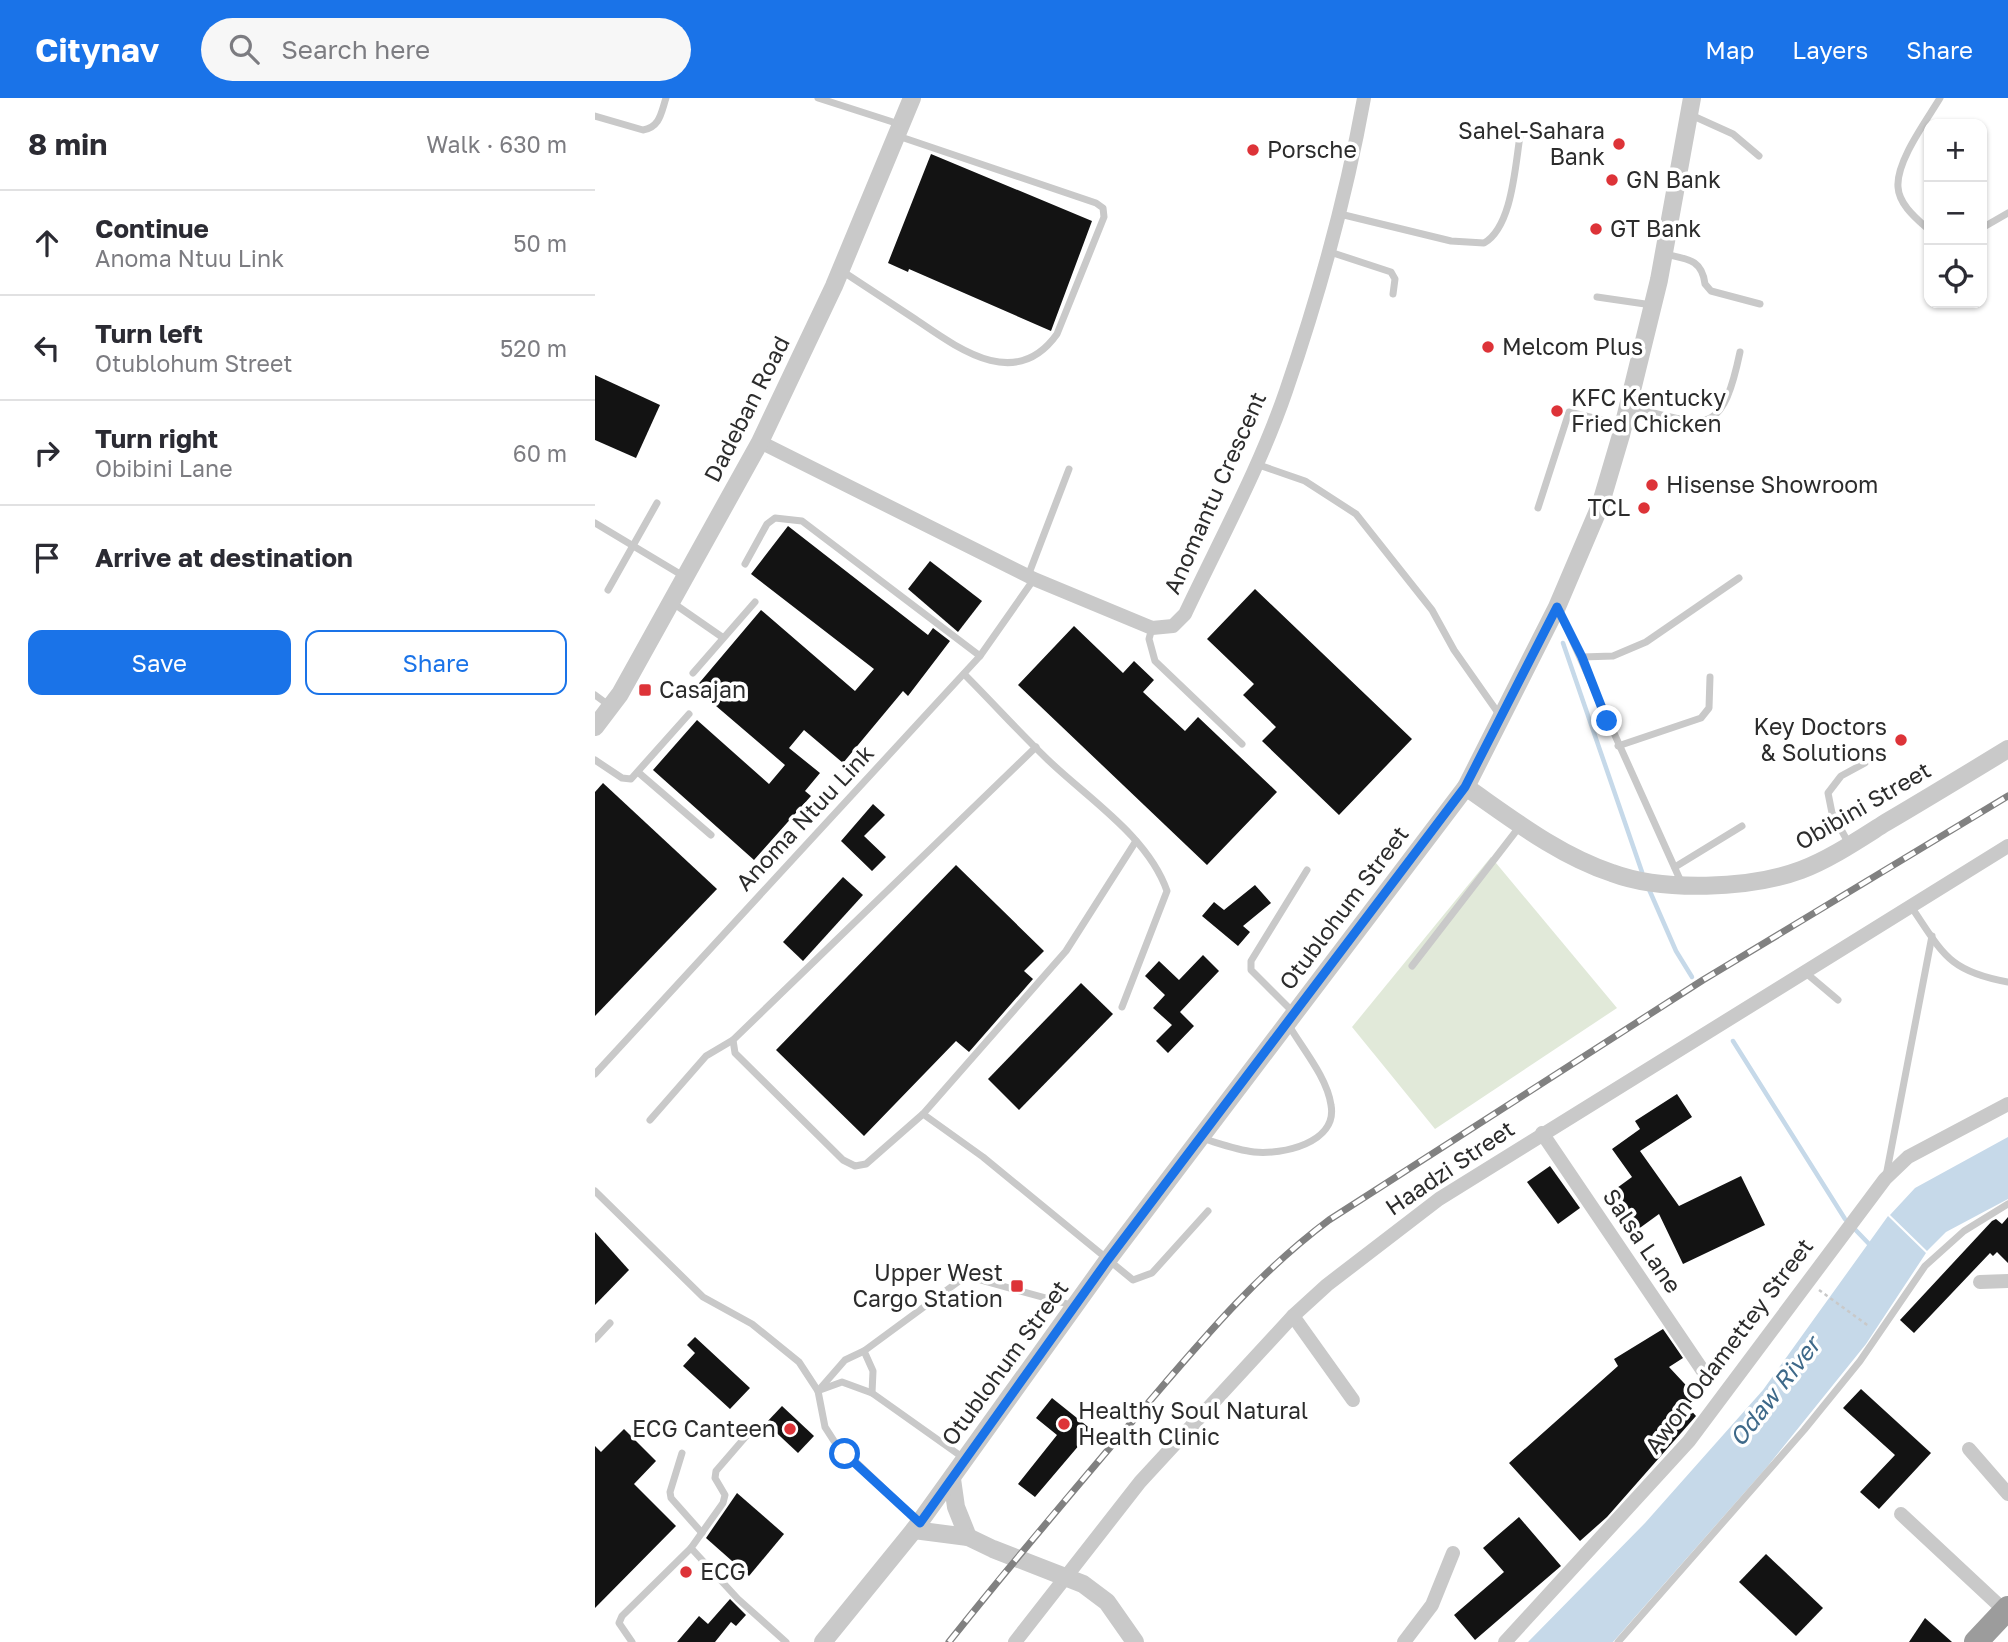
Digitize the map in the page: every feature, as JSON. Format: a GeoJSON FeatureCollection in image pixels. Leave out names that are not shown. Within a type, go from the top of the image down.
{"type":"FeatureCollection","features":[{"type":"Feature","properties":{"kind":"highway"},"geometry":{"type":"LineString","coordinates":[[1976,1642],[2006,1610]]}},
{"type":"Feature","properties":{"kind":"street","name":"Dadeban Road"},"geometry":{"type":"LineString","coordinates":[[595,727],[611,706],[687,578],[760,442],[841,270],[912,98]]}},
{"type":"Feature","properties":{"kind":"street","name":"Anomantu Crescent"},"geometry":{"type":"LineString","coordinates":[[1152,628],[1173,626],[1185,614],[1256,464],[1286,393],[1340,214],[1363,98]]}},
{"type":"Feature","properties":{"kind":"street","name":"Otublohum Street"},"geometry":{"type":"LineString","coordinates":[[823,1642],[917,1527],[1107,1261],[1465,787],[1557,607],[1600,506],[1628,407],[1664,254],[1691,106]]}},
{"type":"Feature","properties":{"kind":"street"},"geometry":{"type":"LineString","coordinates":[[760,442],[1031,578],[1152,628]]}},
{"type":"Feature","properties":{"kind":"street","name":"Obibini Street"},"geometry":{"type":"LineString","coordinates":[[1465,787],[1562,852],[1610,873],[1633,880],[1683,886],[1730,883],[1801,870],[1850,845],[2008,749]]}},
{"type":"Feature","properties":{"kind":"street","name":"Haadzi Street"},"geometry":{"type":"LineString","coordinates":[[1015,1642],[1140,1482],[1293,1315],[1327,1285],[1439,1199],[2008,846]]}},
{"type":"Feature","properties":{"kind":"street","name":"Awon Odamettey Street"},"geometry":{"type":"LineString","coordinates":[[1505,1642],[1680,1451],[1885,1179],[1908,1157],[2008,1104]]}},
{"type":"Feature","properties":{"kind":"street","name":"Salsa Lane"},"geometry":{"type":"LineString","coordinates":[[1542,1133],[1705,1374]]}},
{"type":"Feature","properties":{"kind":"street"},"geometry":{"type":"LineString","coordinates":[[1980,1282],[2008,1281]]}},
{"type":"Feature","properties":{"kind":"street"},"geometry":{"type":"LineString","coordinates":[[1293,1315],[1353,1400]]}},
{"type":"Feature","properties":{"kind":"street"},"geometry":{"type":"LineString","coordinates":[[1969,1449],[2008,1494]]}},
{"type":"Feature","properties":{"kind":"street"},"geometry":{"type":"LineString","coordinates":[[952,1479],[956,1507],[968,1536]]}},
{"type":"Feature","properties":{"kind":"street"},"geometry":{"type":"LineString","coordinates":[[1901,1514],[2006,1610]]}},
{"type":"Feature","properties":{"kind":"street"},"geometry":{"type":"LineString","coordinates":[[917,1527],[968,1536],[1083,1584],[1101,1596],[1135,1642]]}},
{"type":"Feature","properties":{"kind":"street"},"geometry":{"type":"LineString","coordinates":[[1404,1642],[1432,1605],[1453,1553]]}},
{"type":"Feature","properties":{"kind":"lane"},"geometry":{"type":"LineString","coordinates":[[595,116],[643,130],[651,128],[659,121],[666,98]]}},
{"type":"Feature","properties":{"kind":"lane"},"geometry":{"type":"LineString","coordinates":[[818,98],[1097,203],[1103,208],[1104,217],[1057,334],[1045,350],[1030,359],[1009,363],[987,360],[951,343],[841,270]]}},
{"type":"Feature","properties":{"kind":"lane"},"geometry":{"type":"LineString","coordinates":[[1924,225],[1907,210],[1898,187],[1902,165],[1940,98]]}},
{"type":"Feature","properties":{"kind":"lane"},"geometry":{"type":"LineString","coordinates":[[1691,106],[1733,134],[1759,156]]}},
{"type":"Feature","properties":{"kind":"lane"},"geometry":{"type":"LineString","coordinates":[[1340,214],[1451,241],[1484,243],[1497,233],[1505,217],[1520,136]]}},
{"type":"Feature","properties":{"kind":"lane"},"geometry":{"type":"LineString","coordinates":[[1987,225],[2008,213]]}},
{"type":"Feature","properties":{"kind":"lane"},"geometry":{"type":"LineString","coordinates":[[1330,252],[1391,272],[1395,279],[1393,294]]}},
{"type":"Feature","properties":{"kind":"lane"},"geometry":{"type":"LineString","coordinates":[[1664,254],[1699,264],[1703,270],[1705,284],[1711,291],[1760,304]]}},
{"type":"Feature","properties":{"kind":"lane"},"geometry":{"type":"LineString","coordinates":[[1597,297],[1652,305]]}},
{"type":"Feature","properties":{"kind":"lane"},"geometry":{"type":"LineString","coordinates":[[1628,407],[1700,423],[1713,419],[1724,408],[1733,387],[1740,352]]}},
{"type":"Feature","properties":{"kind":"lane"},"geometry":{"type":"LineString","coordinates":[[1538,508],[1569,412],[1623,425]]}},
{"type":"Feature","properties":{"kind":"lane"},"geometry":{"type":"LineString","coordinates":[[1256,464],[1305,481],[1356,513],[1432,610],[1454,650],[1502,719]]}},
{"type":"Feature","properties":{"kind":"lane","name":"Anoma Ntuu Link"},"geometry":{"type":"LineString","coordinates":[[595,1074],[981,656],[1031,578],[1069,469]]}},
{"type":"Feature","properties":{"kind":"lane"},"geometry":{"type":"LineString","coordinates":[[608,590],[657,503]]}},
{"type":"Feature","properties":{"kind":"lane"},"geometry":{"type":"LineString","coordinates":[[745,564],[767,524],[775,518],[785,516],[802,521],[981,656]]}},
{"type":"Feature","properties":{"kind":"lane"},"geometry":{"type":"LineString","coordinates":[[595,523],[687,578]]}},
{"type":"Feature","properties":{"kind":"lane"},"geometry":{"type":"LineString","coordinates":[[1582,657],[1613,656],[1646,642],[1739,578]]}},
{"type":"Feature","properties":{"kind":"lane"},"geometry":{"type":"LineString","coordinates":[[693,673],[755,602]]}},
{"type":"Feature","properties":{"kind":"lane"},"geometry":{"type":"LineString","coordinates":[[672,603],[722,637]]}},
{"type":"Feature","properties":{"kind":"lane"},"geometry":{"type":"LineString","coordinates":[[1557,607],[1582,657],[1618,746],[1683,886]]}},
{"type":"Feature","properties":{"kind":"lane"},"geometry":{"type":"LineString","coordinates":[[1152,628],[1150,639],[1155,661],[1242,744]]}},
{"type":"Feature","properties":{"kind":"lane"},"geometry":{"type":"LineString","coordinates":[[964,674],[1036,747],[1136,841],[1161,875],[1167,891],[1122,1007]]}},
{"type":"Feature","properties":{"kind":"lane"},"geometry":{"type":"LineString","coordinates":[[1618,746],[1701,718],[1709,708],[1710,677]]}},
{"type":"Feature","properties":{"kind":"lane"},"geometry":{"type":"LineString","coordinates":[[595,695],[611,706]]}},
{"type":"Feature","properties":{"kind":"lane"},"geometry":{"type":"LineString","coordinates":[[595,760],[622,778],[631,779],[689,714]]}},
{"type":"Feature","properties":{"kind":"lane"},"geometry":{"type":"LineString","coordinates":[[650,1120],[706,1056],[733,1040],[1036,747]]}},
{"type":"Feature","properties":{"kind":"lane"},"geometry":{"type":"LineString","coordinates":[[1850,845],[1832,813],[1828,793],[1842,776],[1865,763]]}},
{"type":"Feature","properties":{"kind":"lane"},"geometry":{"type":"LineString","coordinates":[[639,773],[711,835]]}},
{"type":"Feature","properties":{"kind":"lane"},"geometry":{"type":"LineString","coordinates":[[1412,966],[1521,825]]}},
{"type":"Feature","properties":{"kind":"lane"},"geometry":{"type":"LineString","coordinates":[[1675,867],[1742,826]]}},
{"type":"Feature","properties":{"kind":"lane"},"geometry":{"type":"LineString","coordinates":[[733,1040],[735,1053],[757,1078],[843,1160],[855,1166],[866,1164],[923,1114],[1066,951],[1136,841]]}},
{"type":"Feature","properties":{"kind":"lane"},"geometry":{"type":"LineString","coordinates":[[1201,1138],[1252,1152],[1273,1152],[1314,1140],[1327,1128],[1332,1112],[1328,1093],[1291,1018],[1251,970],[1251,961],[1307,870]]}},
{"type":"Feature","properties":{"kind":"lane"},"geometry":{"type":"LineString","coordinates":[[1910,905],[1959,968],[1976,976],[2008,982]]}},
{"type":"Feature","properties":{"kind":"lane"},"geometry":{"type":"LineString","coordinates":[[1885,1179],[1932,936]]}},
{"type":"Feature","properties":{"kind":"lane"},"geometry":{"type":"LineString","coordinates":[[1805,972],[1838,1000]]}},
{"type":"Feature","properties":{"kind":"lane"},"geometry":{"type":"LineString","coordinates":[[923,1114],[983,1157],[1133,1280],[1144,1278],[1159,1266],[1208,1211]]}},
{"type":"Feature","properties":{"kind":"lane"},"geometry":{"type":"LineString","coordinates":[[595,1191],[703,1297],[752,1324],[799,1362],[818,1391],[825,1427],[834,1441],[917,1527]]}},
{"type":"Feature","properties":{"kind":"lane"},"geometry":{"type":"LineString","coordinates":[[1618,1642],[1780,1458],[1878,1333],[1925,1266],[1963,1231],[2008,1204]]}},
{"type":"Feature","properties":{"kind":"lane"},"geometry":{"type":"LineString","coordinates":[[818,1391],[845,1360],[864,1351],[966,1276],[1076,1306]]}},
{"type":"Feature","properties":{"kind":"lane"},"geometry":{"type":"LineString","coordinates":[[595,1339],[610,1323]]}},
{"type":"Feature","properties":{"kind":"lane"},"geometry":{"type":"LineString","coordinates":[[864,1351],[873,1371],[872,1393]]}},
{"type":"Feature","properties":{"kind":"lane"},"geometry":{"type":"LineString","coordinates":[[818,1391],[842,1382],[872,1393],[966,1460]]}},
{"type":"Feature","properties":{"kind":"lane"},"geometry":{"type":"LineString","coordinates":[[632,1642],[619,1623],[622,1616],[691,1548],[702,1533],[725,1499],[715,1478],[716,1471],[754,1427]]}},
{"type":"Feature","properties":{"kind":"lane"},"geometry":{"type":"LineString","coordinates":[[682,1453],[670,1492],[671,1498],[702,1533]]}},
{"type":"Feature","properties":{"kind":"lane"},"geometry":{"type":"LineString","coordinates":[[691,1548],[738,1599],[786,1642]]}},
{"type":"Feature","properties":{"kind":"path"},"geometry":{"type":"LineString","coordinates":[[1807,1282],[1878,1333]]}},
{"type":"Feature","properties":{"kind":"green space"},"geometry":{"type":"Polygon","coordinates":[[[1491,857],[1617,1008],[1435,1129],[1352,1027],[1491,857]]]}},
{"type":"Feature","properties":{"kind":"water"},"geometry":{"type":"Polygon","coordinates":[[[2008,1137],[2008,1199],[1946,1232],[1927,1251],[1890,1215],[1915,1188],[2008,1137]]]}},
{"type":"Feature","properties":{"kind":"water","name":"Odaw River"},"geometry":{"type":"Polygon","coordinates":[[[1888,1216],[1926,1253],[1866,1344],[1767,1467],[1613,1642],[1528,1642],[1645,1523],[1763,1390],[1888,1216]]]}},
{"type":"Feature","properties":{"kind":"building"},"geometry":{"type":"Polygon","coordinates":[[[931,154],[1092,221],[1051,331],[909,269],[908,272],[888,263],[931,154]]]}},
{"type":"Feature","properties":{"kind":"building"},"geometry":{"type":"Polygon","coordinates":[[[595,375],[660,405],[636,458],[595,440],[595,375]]]}},
{"type":"Feature","properties":{"kind":"building"},"geometry":{"type":"Polygon","coordinates":[[[788,526],[928,635],[933,628],[950,641],[908,696],[903,691],[843,763],[804,730],[789,748],[820,773],[805,791],[811,796],[754,860],[653,770],[697,720],[769,784],[785,765],[695,688],[761,610],[855,691],[874,669],[751,574],[788,526]]]}},
{"type":"Feature","properties":{"kind":"building"},"geometry":{"type":"Polygon","coordinates":[[[930,561],[982,601],[958,632],[908,589],[930,561]]]}},
{"type":"Feature","properties":{"kind":"building"},"geometry":{"type":"Polygon","coordinates":[[[1255,589],[1412,739],[1339,815],[1262,741],[1276,727],[1243,695],[1254,684],[1207,639],[1255,589]]]}},
{"type":"Feature","properties":{"kind":"building"},"geometry":{"type":"Polygon","coordinates":[[[1074,626],[1123,673],[1134,661],[1154,680],[1143,692],[1185,731],[1198,717],[1277,792],[1207,865],[1018,685],[1074,626]]]}},
{"type":"Feature","properties":{"kind":"building"},"geometry":{"type":"Polygon","coordinates":[[[603,783],[717,889],[595,1016],[595,792],[603,783]]]}},
{"type":"Feature","properties":{"kind":"building"},"geometry":{"type":"Polygon","coordinates":[[[873,804],[885,815],[864,836],[886,857],[872,871],[841,841],[873,804]]]}},
{"type":"Feature","properties":{"kind":"building"},"geometry":{"type":"Polygon","coordinates":[[[956,865],[1044,951],[1024,971],[1033,979],[969,1052],[956,1041],[864,1136],[776,1050],[956,865]]]}},
{"type":"Feature","properties":{"kind":"building"},"geometry":{"type":"Polygon","coordinates":[[[843,877],[863,895],[803,961],[783,942],[843,877]]]}},
{"type":"Feature","properties":{"kind":"building"},"geometry":{"type":"Polygon","coordinates":[[[1255,885],[1271,903],[1243,926],[1250,932],[1238,946],[1202,916],[1214,902],[1224,910],[1255,885]]]}},
{"type":"Feature","properties":{"kind":"building"},"geometry":{"type":"Polygon","coordinates":[[[1203,955],[1219,971],[1180,1012],[1194,1026],[1168,1053],[1156,1041],[1172,1025],[1153,1008],[1165,995],[1145,976],[1159,961],[1179,980],[1203,955]]]}},
{"type":"Feature","properties":{"kind":"building"},"geometry":{"type":"Polygon","coordinates":[[[1081,983],[1113,1014],[1019,1110],[988,1079],[1081,983]]]}},
{"type":"Feature","properties":{"kind":"building"},"geometry":{"type":"Polygon","coordinates":[[[1677,1094],[1692,1117],[1640,1151],[1679,1206],[1741,1176],[1765,1225],[1683,1264],[1659,1214],[1637,1230],[1610,1193],[1632,1177],[1612,1149],[1640,1129],[1635,1121],[1677,1094]]]}},
{"type":"Feature","properties":{"kind":"building"},"geometry":{"type":"Polygon","coordinates":[[[1550,1166],[1580,1208],[1558,1224],[1527,1182],[1550,1166]]]}},
{"type":"Feature","properties":{"kind":"building"},"geometry":{"type":"Polygon","coordinates":[[[2008,1217],[2008,1263],[1997,1252],[1993,1256],[1990,1253],[1914,1333],[1900,1320],[1992,1221],[1996,1219],[2002,1224],[2008,1217]]]}},
{"type":"Feature","properties":{"kind":"building"},"geometry":{"type":"Polygon","coordinates":[[[595,1232],[629,1270],[595,1305],[595,1232]]]}},
{"type":"Feature","properties":{"kind":"building"},"geometry":{"type":"Polygon","coordinates":[[[1663,1329],[1683,1358],[1669,1367],[1697,1397],[1687,1406],[1696,1416],[1607,1517],[1580,1541],[1509,1463],[1618,1366],[1614,1359],[1663,1329]]]}},
{"type":"Feature","properties":{"kind":"building"},"geometry":{"type":"Polygon","coordinates":[[[695,1337],[750,1388],[730,1409],[683,1366],[695,1353],[687,1345],[695,1337]]]}},
{"type":"Feature","properties":{"kind":"building"},"geometry":{"type":"Polygon","coordinates":[[[1861,1389],[1931,1453],[1879,1509],[1860,1492],[1895,1455],[1843,1408],[1861,1389]]]}},
{"type":"Feature","properties":{"kind":"building"},"geometry":{"type":"Polygon","coordinates":[[[1052,1398],[1092,1430],[1035,1497],[1018,1484],[1057,1435],[1036,1418],[1052,1398]]]}},
{"type":"Feature","properties":{"kind":"building","name":"ECG Canteen"},"geometry":{"type":"Polygon","coordinates":[[[782,1406],[814,1436],[798,1453],[766,1423],[782,1406]]]}},
{"type":"Feature","properties":{"kind":"building"},"geometry":{"type":"Polygon","coordinates":[[[624,1429],[656,1461],[634,1484],[676,1526],[595,1608],[595,1446],[601,1452],[624,1429]]]}},
{"type":"Feature","properties":{"kind":"building"},"geometry":{"type":"Polygon","coordinates":[[[737,1493],[784,1534],[749,1576],[706,1538],[737,1493]]]}},
{"type":"Feature","properties":{"kind":"building"},"geometry":{"type":"Polygon","coordinates":[[[1519,1517],[1561,1566],[1475,1640],[1454,1615],[1504,1572],[1483,1548],[1519,1517]]]}},
{"type":"Feature","properties":{"kind":"building"},"geometry":{"type":"Polygon","coordinates":[[[1766,1554],[1823,1608],[1796,1636],[1739,1582],[1766,1554]]]}},
{"type":"Feature","properties":{"kind":"building"},"geometry":{"type":"Polygon","coordinates":[[[730,1599],[746,1615],[736,1626],[731,1622],[715,1642],[677,1642],[699,1616],[708,1624],[730,1599]]]}},
{"type":"Feature","properties":{"kind":"building"},"geometry":{"type":"Polygon","coordinates":[[[1925,1618],[1952,1642],[1909,1642],[1925,1618]]]}},
{"type":"Feature","properties":{"kind":"waterway"},"geometry":{"type":"LineString","coordinates":[[1563,643],[1642,872]]}},
{"type":"Feature","properties":{"kind":"waterway"},"geometry":{"type":"LineString","coordinates":[[1648,887],[1676,951],[1692,977]]}},
{"type":"Feature","properties":{"kind":"waterway"},"geometry":{"type":"LineString","coordinates":[[1733,1041],[1845,1219],[1871,1246]]}},
{"type":"Feature","properties":{"kind":"railway"},"geometry":{"type":"LineString","coordinates":[[949,1642],[1065,1500],[1204,1338],[1251,1288],[1301,1242],[1329,1220],[1703,980],[2008,796]]}},
{"type":"Feature","properties":{"kind":"place","name":"Sahel-Sahara Bank"},"geometry":{"type":"Point","coordinates":[1619,144]}},
{"type":"Feature","properties":{"kind":"place","name":"Porsche"},"geometry":{"type":"Point","coordinates":[1253,150]}},
{"type":"Feature","properties":{"kind":"place","name":"GN Bank"},"geometry":{"type":"Point","coordinates":[1612,180]}},
{"type":"Feature","properties":{"kind":"place","name":"GT Bank"},"geometry":{"type":"Point","coordinates":[1596,229]}},
{"type":"Feature","properties":{"kind":"place","name":"Melcom Plus"},"geometry":{"type":"Point","coordinates":[1488,347]}},
{"type":"Feature","properties":{"kind":"place","name":"KFC Kentucky Fried Chicken"},"geometry":{"type":"Point","coordinates":[1557,411]}},
{"type":"Feature","properties":{"kind":"place","name":"Hisense Showroom"},"geometry":{"type":"Point","coordinates":[1652,485]}},
{"type":"Feature","properties":{"kind":"place","name":"TCL"},"geometry":{"type":"Point","coordinates":[1644,508]}},
{"type":"Feature","properties":{"kind":"place","name":"Casajan"},"geometry":{"type":"Point","coordinates":[645,690]}},
{"type":"Feature","properties":{"kind":"place","name":"Key Doctors & Solutions"},"geometry":{"type":"Point","coordinates":[1901,740]}},
{"type":"Feature","properties":{"kind":"place","name":"Upper West Cargo Station"},"geometry":{"type":"Point","coordinates":[1017,1286]}},
{"type":"Feature","properties":{"kind":"place","name":"Healthy Soul Natural Health Clinic"},"geometry":{"type":"Point","coordinates":[1064,1424]}},
{"type":"Feature","properties":{"kind":"place","name":"ECG Canteen"},"geometry":{"type":"Point","coordinates":[790,1429]}},
{"type":"Feature","properties":{"kind":"place","name":"ECG"},"geometry":{"type":"Point","coordinates":[686,1572]}},
{"type":"Feature","properties":{"kind":"route"},"geometry":{"type":"LineString","coordinates":[[845,1454],[920,1523],[1107,1261],[1465,787],[1557,607],[1582,657],[1607,721]]}}]}
